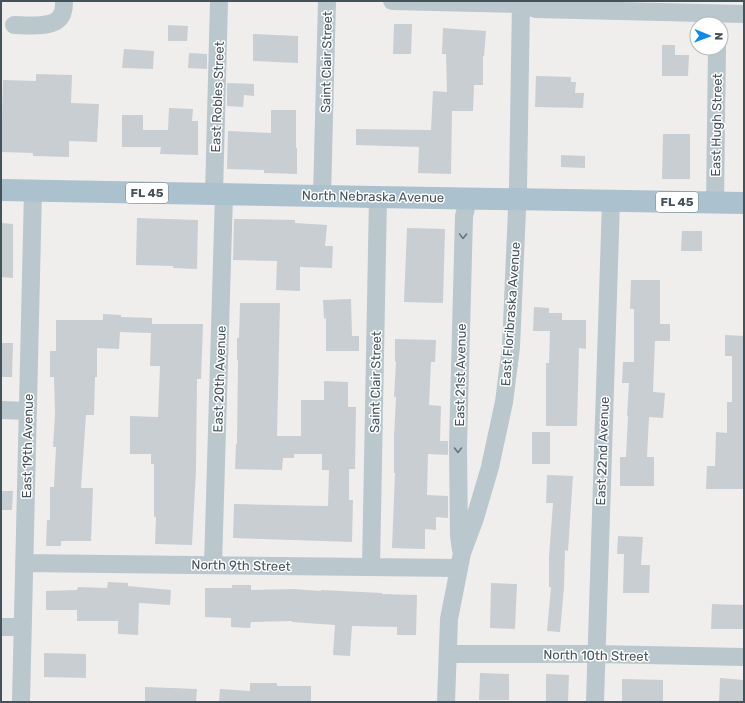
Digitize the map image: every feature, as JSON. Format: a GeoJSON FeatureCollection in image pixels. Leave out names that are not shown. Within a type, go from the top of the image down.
{"type":"FeatureCollection","features":[{"type":"Feature","properties":{"kind":"main road","name":"North Nebraska Avenue"},"geometry":{"type":"LineString","coordinates":[[1,190],[744,203]]}},
{"type":"Feature","properties":{"kind":"street"},"geometry":{"type":"LineString","coordinates":[[14,25],[46,25],[53,23],[62,15],[64,1]]}},
{"type":"Feature","properties":{"kind":"street","name":"East Robles Street"},"geometry":{"type":"LineString","coordinates":[[219,1],[219,194]]}},
{"type":"Feature","properties":{"kind":"street","name":"Saint Clair Street"},"geometry":{"type":"LineString","coordinates":[[322,196],[327,1]]}},
{"type":"Feature","properties":{"kind":"street"},"geometry":{"type":"LineString","coordinates":[[392,1],[521,3],[536,9],[744,14]]}},
{"type":"Feature","properties":{"kind":"street","name":"East Floribraska Avenue"},"geometry":{"type":"LineString","coordinates":[[448,654],[449,619],[460,560],[475,518],[490,467],[504,402],[511,347],[517,199],[521,3]]}},
{"type":"Feature","properties":{"kind":"street","name":"East Hugh Street"},"geometry":{"type":"LineString","coordinates":[[715,203],[717,56]]}},
{"type":"Feature","properties":{"kind":"street","name":"East 19th Avenue"},"geometry":{"type":"LineString","coordinates":[[21,702],[33,191]]}},
{"type":"Feature","properties":{"kind":"street","name":"East 20th Avenue"},"geometry":{"type":"LineString","coordinates":[[213,565],[219,194]]}},
{"type":"Feature","properties":{"kind":"street","name":"Saint Clair Street"},"geometry":{"type":"LineString","coordinates":[[371,567],[378,197]]}},
{"type":"Feature","properties":{"kind":"street","name":"East 21st Avenue"},"geometry":{"type":"LineString","coordinates":[[460,560],[458,536],[458,446],[464,216],[468,197]]}},
{"type":"Feature","properties":{"kind":"street","name":"East 22nd Avenue"},"geometry":{"type":"LineString","coordinates":[[595,702],[611,201]]}},
{"type":"Feature","properties":{"kind":"street"},"geometry":{"type":"LineString","coordinates":[[1,410],[28,411]]}},
{"type":"Feature","properties":{"kind":"street","name":"North 9th Street"},"geometry":{"type":"LineString","coordinates":[[24,564],[371,567],[460,560]]}},
{"type":"Feature","properties":{"kind":"street"},"geometry":{"type":"LineString","coordinates":[[1,627],[23,627]]}},
{"type":"Feature","properties":{"kind":"street"},"geometry":{"type":"LineString","coordinates":[[446,702],[448,654]]}},
{"type":"Feature","properties":{"kind":"street","name":"North 10th Street"},"geometry":{"type":"LineString","coordinates":[[448,654],[596,654],[744,657]]}},
{"type":"Feature","properties":{"kind":"building"},"geometry":{"type":"Polygon","coordinates":[[[394,24],[412,24],[411,54],[393,54],[394,24]]]}},
{"type":"Feature","properties":{"kind":"building"},"geometry":{"type":"Polygon","coordinates":[[[168,25],[188,26],[187,41],[168,41],[168,25]]]}},
{"type":"Feature","properties":{"kind":"building"},"geometry":{"type":"Polygon","coordinates":[[[443,28],[486,31],[483,56],[483,85],[474,85],[473,111],[452,111],[451,174],[418,173],[419,147],[356,145],[356,129],[431,130],[433,91],[447,92],[446,54],[442,54],[443,28]]]}},
{"type":"Feature","properties":{"kind":"building"},"geometry":{"type":"Polygon","coordinates":[[[253,34],[298,36],[298,63],[253,61],[253,34]]]}},
{"type":"Feature","properties":{"kind":"building"},"geometry":{"type":"Polygon","coordinates":[[[662,45],[675,45],[675,55],[689,55],[688,76],[662,76],[662,45]]]}},
{"type":"Feature","properties":{"kind":"building"},"geometry":{"type":"Polygon","coordinates":[[[124,49],[154,51],[153,69],[122,68],[124,49]]]}},
{"type":"Feature","properties":{"kind":"building"},"geometry":{"type":"Polygon","coordinates":[[[189,53],[207,54],[207,69],[188,68],[189,53]]]}},
{"type":"Feature","properties":{"kind":"building"},"geometry":{"type":"Polygon","coordinates":[[[36,74],[72,75],[71,103],[99,104],[97,142],[69,141],[69,157],[33,156],[33,153],[1,152],[3,80],[36,81],[36,74]]]}},
{"type":"Feature","properties":{"kind":"building"},"geometry":{"type":"Polygon","coordinates":[[[536,76],[571,77],[571,82],[576,82],[575,93],[584,93],[583,108],[535,107],[536,76]]]}},
{"type":"Feature","properties":{"kind":"building"},"geometry":{"type":"Polygon","coordinates":[[[227,83],[254,84],[254,96],[244,95],[243,107],[227,106],[227,83]]]}},
{"type":"Feature","properties":{"kind":"building"},"geometry":{"type":"Polygon","coordinates":[[[169,108],[193,109],[192,121],[198,121],[198,155],[160,154],[161,147],[122,147],[122,115],[143,115],[143,130],[168,130],[169,108]]]}},
{"type":"Feature","properties":{"kind":"building"},"geometry":{"type":"Polygon","coordinates":[[[271,110],[296,110],[297,174],[264,173],[264,170],[227,169],[228,131],[271,133],[271,110]]]}},
{"type":"Feature","properties":{"kind":"building"},"geometry":{"type":"Polygon","coordinates":[[[663,134],[690,134],[690,179],[662,179],[663,134]]]}},
{"type":"Feature","properties":{"kind":"building"},"geometry":{"type":"Polygon","coordinates":[[[561,155],[585,156],[585,168],[561,167],[561,155]]]}},
{"type":"Feature","properties":{"kind":"building"},"geometry":{"type":"Polygon","coordinates":[[[137,218],[198,220],[197,269],[173,268],[173,266],[136,265],[137,218]]]}},
{"type":"Feature","properties":{"kind":"building"},"geometry":{"type":"Polygon","coordinates":[[[234,219],[295,220],[295,223],[327,225],[325,246],[333,246],[332,268],[300,267],[300,291],[276,290],[277,261],[233,260],[234,219]]]}},
{"type":"Feature","properties":{"kind":"building"},"geometry":{"type":"Polygon","coordinates":[[[1,223],[13,224],[13,278],[1,277],[1,223]]]}},
{"type":"Feature","properties":{"kind":"building"},"geometry":{"type":"Polygon","coordinates":[[[407,228],[445,229],[443,303],[404,302],[407,228]]]}},
{"type":"Feature","properties":{"kind":"building"},"geometry":{"type":"Polygon","coordinates":[[[682,231],[702,231],[702,251],[681,251],[682,231]]]}},
{"type":"Feature","properties":{"kind":"building"},"geometry":{"type":"Polygon","coordinates":[[[631,280],[660,280],[660,324],[670,324],[670,341],[655,341],[653,392],[665,393],[663,418],[649,417],[647,457],[654,457],[654,486],[620,486],[620,457],[626,457],[629,383],[622,383],[623,362],[634,362],[634,309],[630,309],[631,280]]]}},
{"type":"Feature","properties":{"kind":"building"},"geometry":{"type":"Polygon","coordinates":[[[351,299],[352,336],[359,336],[359,351],[326,351],[326,318],[324,319],[323,300],[351,299]]]}},
{"type":"Feature","properties":{"kind":"building"},"geometry":{"type":"Polygon","coordinates":[[[240,303],[280,303],[277,436],[301,436],[301,400],[324,400],[324,381],[348,382],[348,407],[356,407],[355,469],[349,469],[349,500],[353,500],[352,542],[233,538],[234,504],[328,506],[329,470],[322,470],[322,454],[294,454],[294,458],[283,458],[282,470],[235,469],[237,444],[237,338],[239,338],[240,303]]]}},
{"type":"Feature","properties":{"kind":"building"},"geometry":{"type":"Polygon","coordinates":[[[534,307],[549,308],[549,313],[562,313],[562,320],[586,320],[586,349],[579,348],[577,426],[546,426],[546,363],[549,363],[550,331],[533,331],[534,307]]]}},
{"type":"Feature","properties":{"kind":"building"},"geometry":{"type":"Polygon","coordinates":[[[103,314],[121,315],[121,317],[152,318],[152,324],[203,324],[201,379],[197,379],[196,470],[192,545],[155,544],[156,517],[154,517],[154,464],[151,464],[151,454],[130,454],[130,416],[158,417],[160,366],[150,366],[151,333],[120,332],[119,349],[97,348],[97,377],[95,377],[94,415],[86,415],[81,488],[93,488],[91,541],[61,541],[61,546],[46,546],[47,520],[50,520],[50,487],[54,487],[56,447],[53,447],[55,415],[54,377],[50,377],[50,351],[56,351],[56,320],[103,320],[103,314]]]}},
{"type":"Feature","properties":{"kind":"building"},"geometry":{"type":"Polygon","coordinates":[[[725,335],[744,336],[744,489],[706,489],[707,466],[715,466],[716,432],[727,433],[727,402],[732,402],[732,356],[725,356],[725,335]]]}},
{"type":"Feature","properties":{"kind":"building"},"geometry":{"type":"Polygon","coordinates":[[[395,339],[436,340],[435,362],[431,362],[429,405],[441,406],[440,441],[448,441],[448,455],[428,454],[427,495],[448,496],[448,518],[436,517],[436,530],[425,529],[425,549],[392,548],[395,473],[395,339]]]}},
{"type":"Feature","properties":{"kind":"building"},"geometry":{"type":"Polygon","coordinates":[[[1,343],[13,343],[12,377],[1,377],[1,343]]]}},
{"type":"Feature","properties":{"kind":"building"},"geometry":{"type":"Polygon","coordinates":[[[532,432],[550,432],[550,464],[532,464],[532,432]]]}},
{"type":"Feature","properties":{"kind":"building"},"geometry":{"type":"Polygon","coordinates":[[[547,475],[573,476],[568,551],[565,550],[564,587],[560,632],[547,631],[551,587],[549,587],[549,557],[553,503],[546,503],[547,475]]]}},
{"type":"Feature","properties":{"kind":"building"},"geometry":{"type":"Polygon","coordinates":[[[1,491],[13,491],[12,510],[1,510],[1,491]]]}},
{"type":"Feature","properties":{"kind":"building"},"geometry":{"type":"Polygon","coordinates":[[[618,536],[643,537],[641,565],[650,565],[649,593],[623,593],[624,554],[617,554],[618,536]]]}},
{"type":"Feature","properties":{"kind":"building"},"geometry":{"type":"Polygon","coordinates":[[[108,582],[128,583],[128,586],[171,590],[170,605],[139,603],[138,635],[118,634],[118,621],[77,621],[77,610],[46,610],[46,591],[77,590],[78,587],[107,588],[108,582]]]}},
{"type":"Feature","properties":{"kind":"building"},"geometry":{"type":"Polygon","coordinates":[[[491,583],[517,584],[515,629],[490,628],[491,583]]]}},
{"type":"Feature","properties":{"kind":"building"},"geometry":{"type":"Polygon","coordinates":[[[232,585],[251,585],[251,590],[292,589],[417,595],[416,635],[397,635],[397,627],[352,626],[350,656],[333,655],[335,625],[292,621],[251,622],[250,628],[231,627],[231,618],[205,617],[205,588],[232,588],[232,585]]]}},
{"type":"Feature","properties":{"kind":"building"},"geometry":{"type":"Polygon","coordinates":[[[712,604],[744,605],[744,629],[711,629],[712,604]]]}},
{"type":"Feature","properties":{"kind":"building"},"geometry":{"type":"Polygon","coordinates":[[[44,653],[86,654],[86,678],[44,677],[44,653]]]}},
{"type":"Feature","properties":{"kind":"building"},"geometry":{"type":"Polygon","coordinates":[[[480,673],[509,674],[509,700],[479,700],[480,673]]]}},
{"type":"Feature","properties":{"kind":"building"},"geometry":{"type":"Polygon","coordinates":[[[546,674],[569,675],[568,702],[546,702],[546,674]]]}},
{"type":"Feature","properties":{"kind":"building"},"geometry":{"type":"Polygon","coordinates":[[[720,678],[744,680],[744,702],[719,702],[720,678]]]}},
{"type":"Feature","properties":{"kind":"building"},"geometry":{"type":"Polygon","coordinates":[[[622,679],[663,680],[663,701],[622,701],[622,679]]]}},
{"type":"Feature","properties":{"kind":"building"},"geometry":{"type":"Polygon","coordinates":[[[250,683],[277,683],[277,686],[311,686],[311,702],[219,702],[220,689],[250,691],[250,683]]]}},
{"type":"Feature","properties":{"kind":"building"},"geometry":{"type":"Polygon","coordinates":[[[145,687],[197,689],[196,702],[145,702],[145,687]]]}}]}
